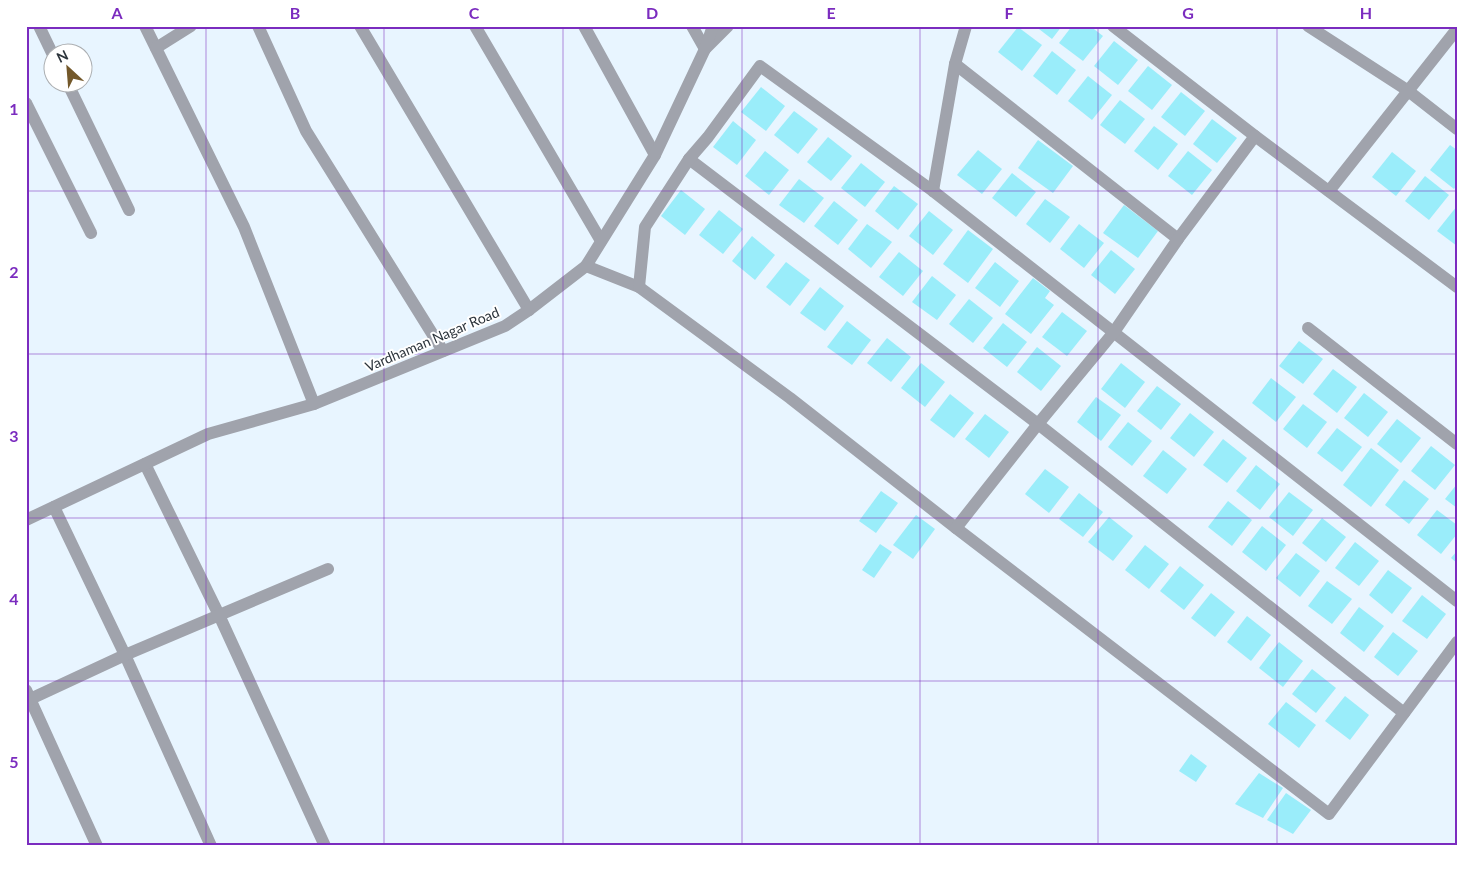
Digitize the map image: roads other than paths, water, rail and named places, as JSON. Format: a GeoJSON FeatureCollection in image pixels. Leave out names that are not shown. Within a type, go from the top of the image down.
{"type":"FeatureCollection","features":[{"type":"Feature","properties":{"kind":"street"},"geometry":{"type":"LineString","coordinates":[[39,26],[47,42]]}},
{"type":"Feature","properties":{"kind":"street"},"geometry":{"type":"LineString","coordinates":[[145,26],[244,227],[314,404]]}},
{"type":"Feature","properties":{"kind":"street"},"geometry":{"type":"LineString","coordinates":[[156,48],[191,26]]}},
{"type":"Feature","properties":{"kind":"street"},"geometry":{"type":"LineString","coordinates":[[258,26],[306,131],[443,351]]}},
{"type":"Feature","properties":{"kind":"street"},"geometry":{"type":"LineString","coordinates":[[360,26],[529,310]]}},
{"type":"Feature","properties":{"kind":"street"},"geometry":{"type":"LineString","coordinates":[[475,26],[601,241]]}},
{"type":"Feature","properties":{"kind":"street"},"geometry":{"type":"LineString","coordinates":[[584,26],[655,155]]}},
{"type":"Feature","properties":{"kind":"street"},"geometry":{"type":"LineString","coordinates":[[692,26],[705,49],[728,26]]}},
{"type":"Feature","properties":{"kind":"street","name":"Vardhaman Nagar Road"},"geometry":{"type":"LineString","coordinates":[[26,520],[208,434],[314,404],[505,326],[529,310],[586,266],[655,155],[705,49],[713,26]]}},
{"type":"Feature","properties":{"kind":"street"},"geometry":{"type":"LineString","coordinates":[[957,26],[971,26]]}},
{"type":"Feature","properties":{"kind":"street"},"geometry":{"type":"LineString","coordinates":[[1113,26],[1255,136],[1457,287]]}},
{"type":"Feature","properties":{"kind":"street"},"geometry":{"type":"LineString","coordinates":[[1308,26],[1407,90],[1457,129]]}},
{"type":"Feature","properties":{"kind":"street"},"geometry":{"type":"LineString","coordinates":[[933,191],[955,64],[966,27]]}},
{"type":"Feature","properties":{"kind":"street"},"geometry":{"type":"LineString","coordinates":[[1329,191],[1457,29]]}},
{"type":"Feature","properties":{"kind":"street"},"geometry":{"type":"LineString","coordinates":[[955,64],[1178,239]]}},
{"type":"Feature","properties":{"kind":"street"},"geometry":{"type":"LineString","coordinates":[[639,287],[644,227],[690,159],[760,66],[933,191],[1457,601]]}},
{"type":"Feature","properties":{"kind":"street"},"geometry":{"type":"LineString","coordinates":[[72,92],[129,210]]}},
{"type":"Feature","properties":{"kind":"street"},"geometry":{"type":"LineString","coordinates":[[26,103],[91,233]]}},
{"type":"Feature","properties":{"kind":"street"},"geometry":{"type":"LineString","coordinates":[[956,528],[1114,332],[1178,239],[1255,136]]}},
{"type":"Feature","properties":{"kind":"street"},"geometry":{"type":"LineString","coordinates":[[690,159],[1038,424],[1404,713]]}},
{"type":"Feature","properties":{"kind":"street"},"geometry":{"type":"LineString","coordinates":[[586,266],[639,287],[790,398],[1329,814],[1457,642]]}},
{"type":"Feature","properties":{"kind":"street"},"geometry":{"type":"LineString","coordinates":[[1308,328],[1457,444]]}},
{"type":"Feature","properties":{"kind":"street"},"geometry":{"type":"LineString","coordinates":[[145,464],[219,615],[325,846]]}},
{"type":"Feature","properties":{"kind":"street"},"geometry":{"type":"LineString","coordinates":[[54,507],[125,655],[211,846]]}},
{"type":"Feature","properties":{"kind":"street"},"geometry":{"type":"LineString","coordinates":[[97,846],[28,696],[328,569]]}}]}
